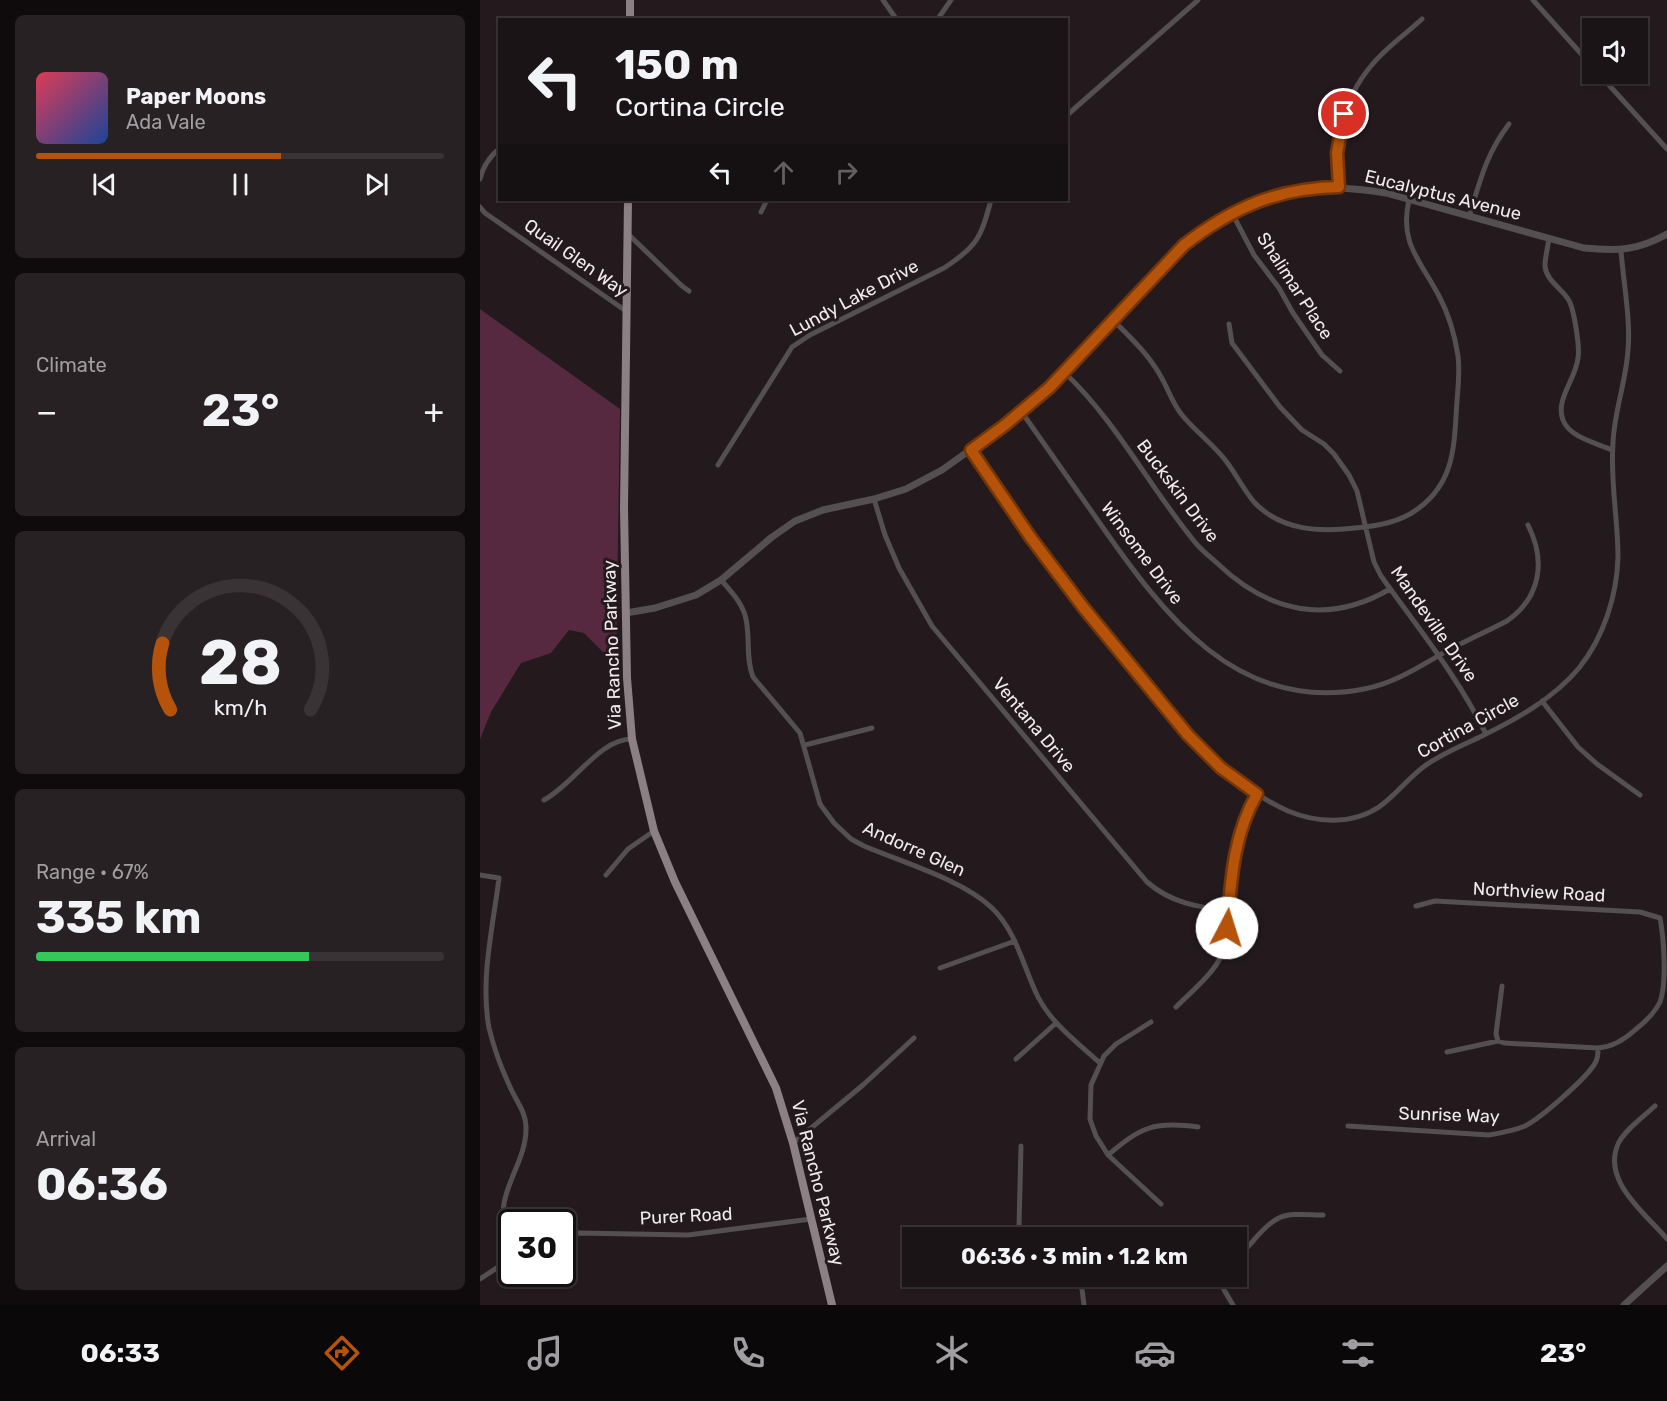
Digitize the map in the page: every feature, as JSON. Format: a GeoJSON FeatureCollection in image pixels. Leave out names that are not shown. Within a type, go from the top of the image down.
{"type":"FeatureCollection","features":[{"type":"Feature","properties":{"kind":"main road"},"geometry":{"type":"LineString","coordinates":[[630,0],[630,18]]}},
{"type":"Feature","properties":{"kind":"main road","name":"Via Rancho Parkway"},"geometry":{"type":"LineString","coordinates":[[628,201],[624,508],[627,678],[632,739],[654,831],[675,882],[776,1088],[794,1143],[832,1305]]}},
{"type":"Feature","properties":{"kind":"street"},"geometry":{"type":"LineString","coordinates":[[883,0],[896,18]]}},
{"type":"Feature","properties":{"kind":"street"},"geometry":{"type":"LineString","coordinates":[[938,18],[951,0]]}},
{"type":"Feature","properties":{"kind":"street"},"geometry":{"type":"LineString","coordinates":[[1068,114],[1198,0]]}},
{"type":"Feature","properties":{"kind":"street"},"geometry":{"type":"LineString","coordinates":[[1533,0],[1582,55]]}},
{"type":"Feature","properties":{"kind":"street"},"geometry":{"type":"LineString","coordinates":[[1339,187],[1337,153],[1339,136],[1344,114],[1354,90],[1372,64],[1422,19]]}},
{"type":"Feature","properties":{"kind":"street"},"geometry":{"type":"LineString","coordinates":[[1608,84],[1667,149]]}},
{"type":"Feature","properties":{"kind":"street"},"geometry":{"type":"LineString","coordinates":[[1469,217],[1488,157],[1495,142],[1509,124]]}},
{"type":"Feature","properties":{"kind":"street"},"geometry":{"type":"LineString","coordinates":[[480,179],[491,156],[498,150]]}},
{"type":"Feature","properties":{"kind":"street","name":"Eucalyptus Avenue"},"geometry":{"type":"LineString","coordinates":[[626,613],[655,608],[696,595],[721,580],[772,537],[795,522],[823,510],[874,499],[915,484],[942,470],[971,450],[1050,387],[1184,245],[1207,227],[1258,200],[1284,193],[1339,187],[1386,193],[1584,248],[1621,250],[1644,245],[1667,234]]}},
{"type":"Feature","properties":{"kind":"street"},"geometry":{"type":"LineString","coordinates":[[1113,320],[1143,350],[1160,374],[1181,414],[1225,459],[1254,502],[1268,514],[1309,530],[1326,531],[1387,524],[1406,517],[1430,500],[1442,483],[1453,457],[1458,357],[1446,311],[1411,248],[1405,217],[1409,200]]}},
{"type":"Feature","properties":{"kind":"street"},"geometry":{"type":"LineString","coordinates":[[761,212],[767,201]]}},
{"type":"Feature","properties":{"kind":"street","name":"Lundy Lake Drive"},"geometry":{"type":"LineString","coordinates":[[718,465],[792,347],[810,335],[944,268],[961,257],[982,233],[991,201]]}},
{"type":"Feature","properties":{"kind":"street","name":"Quail Glen Way"},"geometry":{"type":"LineString","coordinates":[[480,207],[485,213],[626,311]]}},
{"type":"Feature","properties":{"kind":"street","name":"Shalimar Place"},"geometry":{"type":"LineString","coordinates":[[1232,213],[1254,255],[1279,288],[1322,356],[1340,371]]}},
{"type":"Feature","properties":{"kind":"street"},"geometry":{"type":"LineString","coordinates":[[628,234],[689,291]]}},
{"type":"Feature","properties":{"kind":"street"},"geometry":{"type":"LineString","coordinates":[[1549,238],[1545,267],[1548,277],[1569,300],[1573,312],[1578,358],[1561,412],[1570,432],[1612,450]]}},
{"type":"Feature","properties":{"kind":"street","name":"Cortina Circle"},"geometry":{"type":"LineString","coordinates":[[971,450],[1031,538],[1083,607],[1188,735],[1221,768],[1257,794],[1288,810],[1309,818],[1329,821],[1352,818],[1378,807],[1415,773],[1437,757],[1486,734],[1554,693],[1578,669],[1604,625],[1614,590],[1618,557],[1611,470],[1612,450],[1629,345],[1621,250]]}},
{"type":"Feature","properties":{"kind":"street","name":"Mandeville Drive"},"geometry":{"type":"LineString","coordinates":[[1229,324],[1232,343],[1280,406],[1302,430],[1324,444],[1349,475],[1357,492],[1374,562],[1390,589],[1476,713],[1486,734]]}},
{"type":"Feature","properties":{"kind":"street","name":"Buckskin Drive"},"geometry":{"type":"LineString","coordinates":[[1064,372],[1100,412],[1195,543],[1230,575],[1253,592],[1281,605],[1310,611],[1355,606],[1390,589]]}},
{"type":"Feature","properties":{"kind":"street","name":"Winsome Drive"},"geometry":{"type":"LineString","coordinates":[[1021,411],[1150,593],[1181,626],[1226,664],[1276,687],[1299,692],[1338,693],[1389,683],[1507,621],[1519,613],[1532,594],[1539,564],[1538,553],[1528,525]]}},
{"type":"Feature","properties":{"kind":"street","name":"Ventana Drive"},"geometry":{"type":"LineString","coordinates":[[874,499],[885,535],[899,568],[932,626],[1147,882],[1176,901],[1192,906],[1228,911]]}},
{"type":"Feature","properties":{"kind":"street","name":"Andorre Glen"},"geometry":{"type":"LineString","coordinates":[[721,580],[734,595],[745,616],[749,668],[753,677],[790,718],[800,733],[820,804],[834,823],[851,839],[864,846],[965,888],[979,897],[1004,922],[1015,941],[1039,998],[1056,1023],[1100,1063]]}},
{"type":"Feature","properties":{"kind":"street"},"geometry":{"type":"LineString","coordinates":[[1542,700],[1578,747],[1597,764],[1640,795]]}},
{"type":"Feature","properties":{"kind":"street"},"geometry":{"type":"LineString","coordinates":[[805,745],[872,728]]}},
{"type":"Feature","properties":{"kind":"street"},"geometry":{"type":"LineString","coordinates":[[544,800],[558,793],[596,754],[613,742],[632,739]]}},
{"type":"Feature","properties":{"kind":"street"},"geometry":{"type":"LineString","coordinates":[[1176,1007],[1212,971],[1223,954],[1226,944],[1232,867],[1239,836],[1257,794]]}},
{"type":"Feature","properties":{"kind":"street"},"geometry":{"type":"LineString","coordinates":[[606,875],[628,849],[654,831]]}},
{"type":"Feature","properties":{"kind":"street"},"geometry":{"type":"LineString","coordinates":[[480,875],[500,878],[489,938],[486,976],[489,1028],[499,1060],[524,1112],[526,1126],[525,1144],[504,1198],[503,1209]]}},
{"type":"Feature","properties":{"kind":"street","name":"Northview Road"},"geometry":{"type":"LineString","coordinates":[[1416,906],[1435,901],[1640,912],[1660,918],[1665,943],[1663,985],[1659,1002]]}},
{"type":"Feature","properties":{"kind":"street"},"geometry":{"type":"LineString","coordinates":[[940,968],[1015,941]]}},
{"type":"Feature","properties":{"kind":"street"},"geometry":{"type":"LineString","coordinates":[[1498,1041],[1496,1034],[1502,986]]}},
{"type":"Feature","properties":{"kind":"street"},"geometry":{"type":"LineString","coordinates":[[1447,1052],[1498,1041],[1608,1047],[1642,1025],[1659,1002],[1667,1004]]}},
{"type":"Feature","properties":{"kind":"street"},"geometry":{"type":"LineString","coordinates":[[1151,1022],[1116,1044],[1104,1056],[1091,1085],[1090,1119],[1096,1136],[1108,1155],[1161,1204]]}},
{"type":"Feature","properties":{"kind":"street"},"geometry":{"type":"LineString","coordinates":[[1016,1059],[1056,1023]]}},
{"type":"Feature","properties":{"kind":"street"},"geometry":{"type":"LineString","coordinates":[[794,1143],[914,1038]]}},
{"type":"Feature","properties":{"kind":"street","name":"Sunrise Way"},"geometry":{"type":"LineString","coordinates":[[1348,1126],[1489,1135],[1509,1132],[1538,1118],[1585,1076],[1599,1056],[1598,1048]]}},
{"type":"Feature","properties":{"kind":"street"},"geometry":{"type":"LineString","coordinates":[[1655,1106],[1627,1132],[1620,1142],[1614,1165],[1617,1179],[1625,1191],[1667,1239]]}},
{"type":"Feature","properties":{"kind":"street"},"geometry":{"type":"LineString","coordinates":[[1108,1155],[1131,1136],[1150,1127],[1173,1123],[1198,1127]]}},
{"type":"Feature","properties":{"kind":"street"},"geometry":{"type":"LineString","coordinates":[[1019,1227],[1021,1146]]}},
{"type":"Feature","properties":{"kind":"street"},"geometry":{"type":"LineString","coordinates":[[1247,1247],[1278,1218],[1290,1215],[1323,1215]]}},
{"type":"Feature","properties":{"kind":"street","name":"Purer Road"},"geometry":{"type":"LineString","coordinates":[[576,1233],[688,1235],[811,1219]]}},
{"type":"Feature","properties":{"kind":"street"},"geometry":{"type":"LineString","coordinates":[[1624,1305],[1667,1266]]}},
{"type":"Feature","properties":{"kind":"street"},"geometry":{"type":"LineString","coordinates":[[480,1280],[498,1268]]}},
{"type":"Feature","properties":{"kind":"street"},"geometry":{"type":"LineString","coordinates":[[1081,1287],[1084,1305]]}},
{"type":"Feature","properties":{"kind":"street"},"geometry":{"type":"LineString","coordinates":[[1222,1287],[1233,1305]]}},
{"type":"Feature","properties":{"kind":"shaded area"},"geometry":{"type":"Polygon","coordinates":[[[480,309],[620,409],[616,665],[584,633],[569,630],[551,653],[521,663],[491,712],[480,739],[480,309]]]}},
{"type":"Feature","properties":{"kind":"route"},"geometry":{"type":"LineString","coordinates":[[1227,928],[1232,867],[1239,836],[1257,794],[1221,768],[1188,735],[1083,607],[1031,538],[971,450],[1050,387],[1184,245],[1207,227],[1258,200],[1284,193],[1339,187],[1337,153],[1344,114]]}}]}
